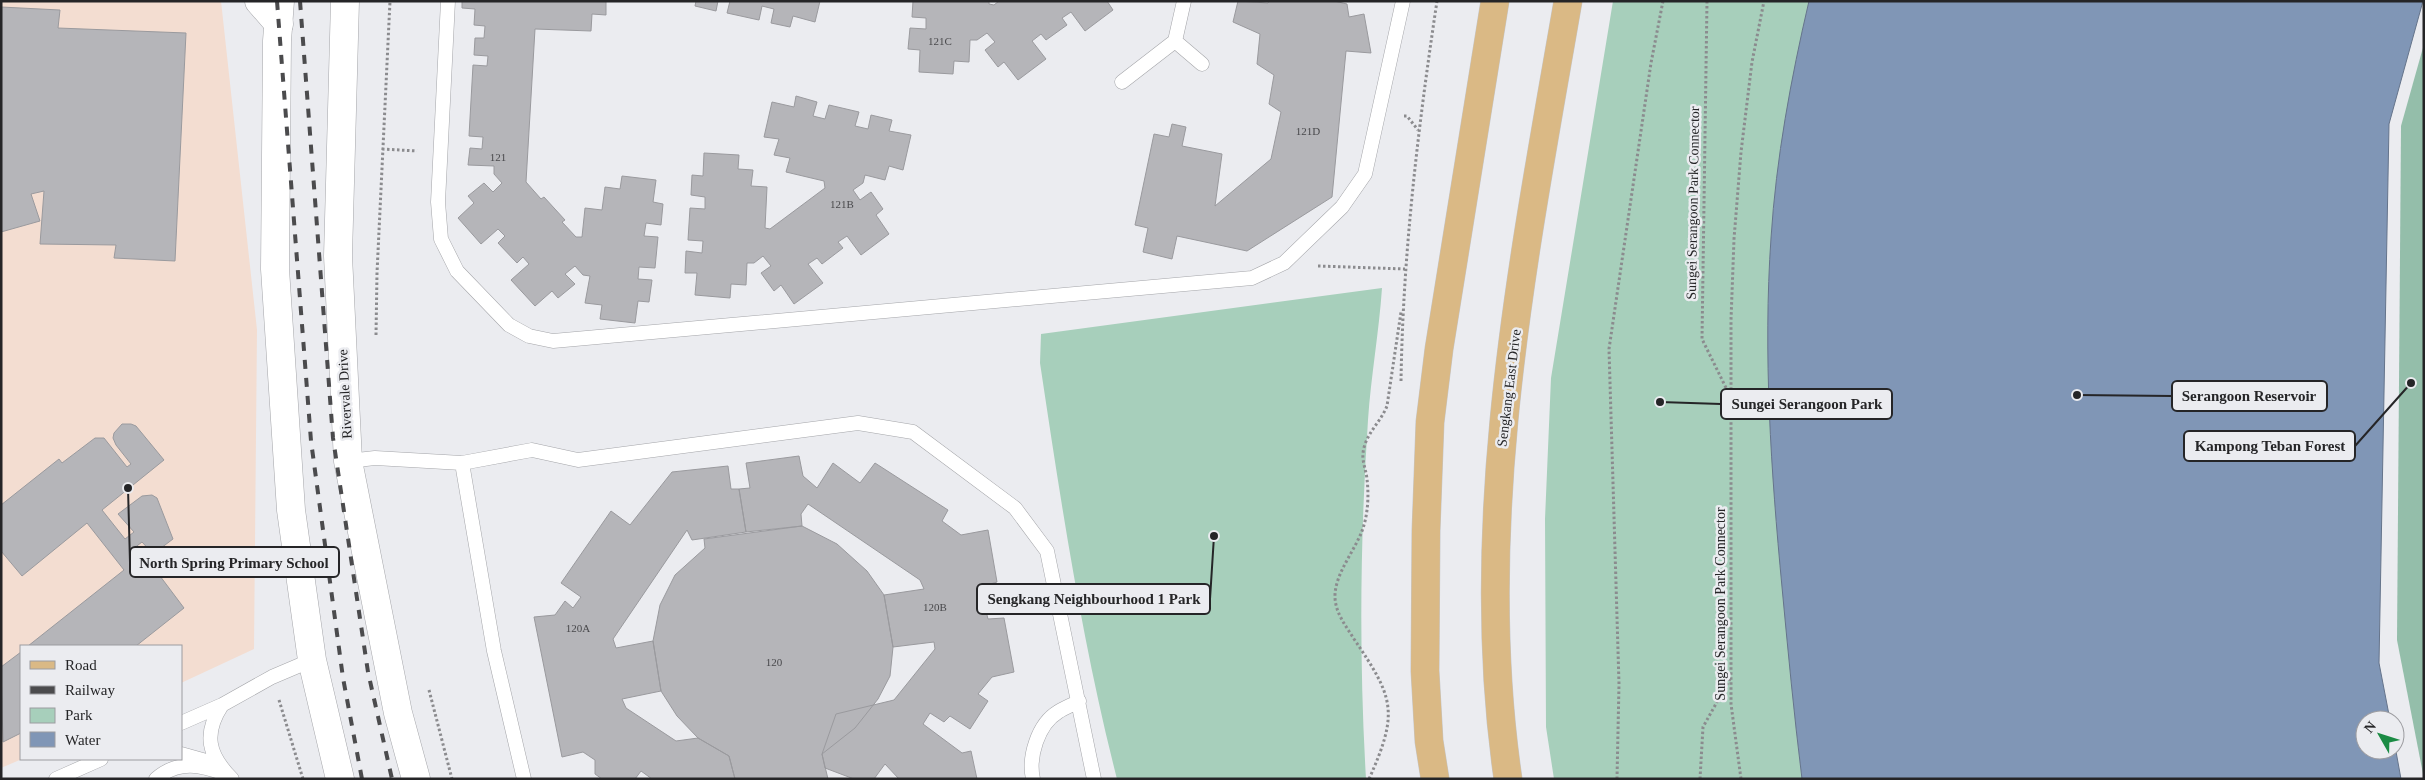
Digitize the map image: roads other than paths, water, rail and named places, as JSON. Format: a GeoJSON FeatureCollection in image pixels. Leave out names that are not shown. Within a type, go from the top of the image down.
{"type":"FeatureCollection","features":[{"type":"Feature","properties":{"kind":"main road"},"geometry":{"type":"LineString","coordinates":[[1435,779],[1429,741],[1425,671],[1426,531],[1430,422],[1439,349],[1495,1]]}},
{"type":"Feature","properties":{"kind":"main road","name":"Sengkang East Drive"},"geometry":{"type":"LineString","coordinates":[[1508,779],[1502,741],[1497,671],[1496,539],[1500,467],[1507,388],[1520,298],[1568,1]]}},
{"type":"Feature","properties":{"kind":"street"},"geometry":{"type":"LineString","coordinates":[[259,1],[280,13],[274,269],[290,510],[312,660],[340,779]]}},
{"type":"Feature","properties":{"kind":"street","name":"Rivervale Drive"},"geometry":{"type":"LineString","coordinates":[[345,1],[338,256],[348,461],[398,713],[416,779]]}},
{"type":"Feature","properties":{"kind":"lane"},"geometry":{"type":"LineString","coordinates":[[448,1],[438,202],[441,239],[457,271],[509,325],[529,336],[553,341],[1252,278],[1284,263],[1342,207],[1365,174],[1403,1]]}},
{"type":"Feature","properties":{"kind":"lane"},"geometry":{"type":"LineString","coordinates":[[1122,82],[1175,41],[1184,1]]}},
{"type":"Feature","properties":{"kind":"lane"},"geometry":{"type":"LineString","coordinates":[[1175,41],[1202,64]]}},
{"type":"Feature","properties":{"kind":"lane"},"geometry":{"type":"LineString","coordinates":[[348,461],[375,458],[462,463],[532,450],[578,460],[858,423],[912,432],[1014,508],[1047,551],[1094,779]]}},
{"type":"Feature","properties":{"kind":"lane"},"geometry":{"type":"LineString","coordinates":[[462,463],[494,651],[524,779]]}},
{"type":"Feature","properties":{"kind":"lane"},"geometry":{"type":"LineString","coordinates":[[182,723],[222,705],[272,677],[312,660]]}},
{"type":"Feature","properties":{"kind":"lane"},"geometry":{"type":"LineString","coordinates":[[1033,779],[1032,757],[1038,735],[1056,713],[1079,702]]}},
{"type":"Feature","properties":{"kind":"lane"},"geometry":{"type":"LineString","coordinates":[[222,705],[215,716],[209,739],[212,752],[230,777]]}},
{"type":"Feature","properties":{"kind":"lane"},"geometry":{"type":"LineString","coordinates":[[182,754],[209,762],[230,777]]}},
{"type":"Feature","properties":{"kind":"lane"},"geometry":{"type":"LineString","coordinates":[[56,779],[96,761]]}},
{"type":"Feature","properties":{"kind":"lane"},"geometry":{"type":"LineString","coordinates":[[156,779],[164,772],[192,765],[205,766],[230,777]]}},
{"type":"Feature","properties":{"kind":"water"},"geometry":{"type":"Polygon","coordinates":[[[1809,1],[2423,1],[2389,124],[2379,663],[2388,710],[2355,710],[2355,760],[2398,760],[2401,779],[1802,779],[1778,543],[1768,369],[1769,282],[1773,208],[1780,149],[1796,59],[1809,1]]]}},
{"type":"Feature","properties":{"kind":"railway"},"geometry":{"type":"LineString","coordinates":[[277,1],[311,441],[343,678],[362,779]]}},
{"type":"Feature","properties":{"kind":"railway"},"geometry":{"type":"LineString","coordinates":[[300,1],[333,438],[368,672],[392,779]]}},
{"type":"Feature","properties":{"kind":"place","name":"Kampong Teban Forest"},"geometry":{"type":"Point","coordinates":[2411,383]}},
{"type":"Feature","properties":{"kind":"place","name":"Serangoon Reservoir"},"geometry":{"type":"Point","coordinates":[2077,395]}},
{"type":"Feature","properties":{"kind":"place","name":"Sungei Serangoon Park"},"geometry":{"type":"Point","coordinates":[1660,402]}},
{"type":"Feature","properties":{"kind":"place","name":"North Spring Primary School"},"geometry":{"type":"Point","coordinates":[128,488]}},
{"type":"Feature","properties":{"kind":"place","name":"Sengkang Neighbourhood 1 Park"},"geometry":{"type":"Point","coordinates":[1214,536]}}]}
